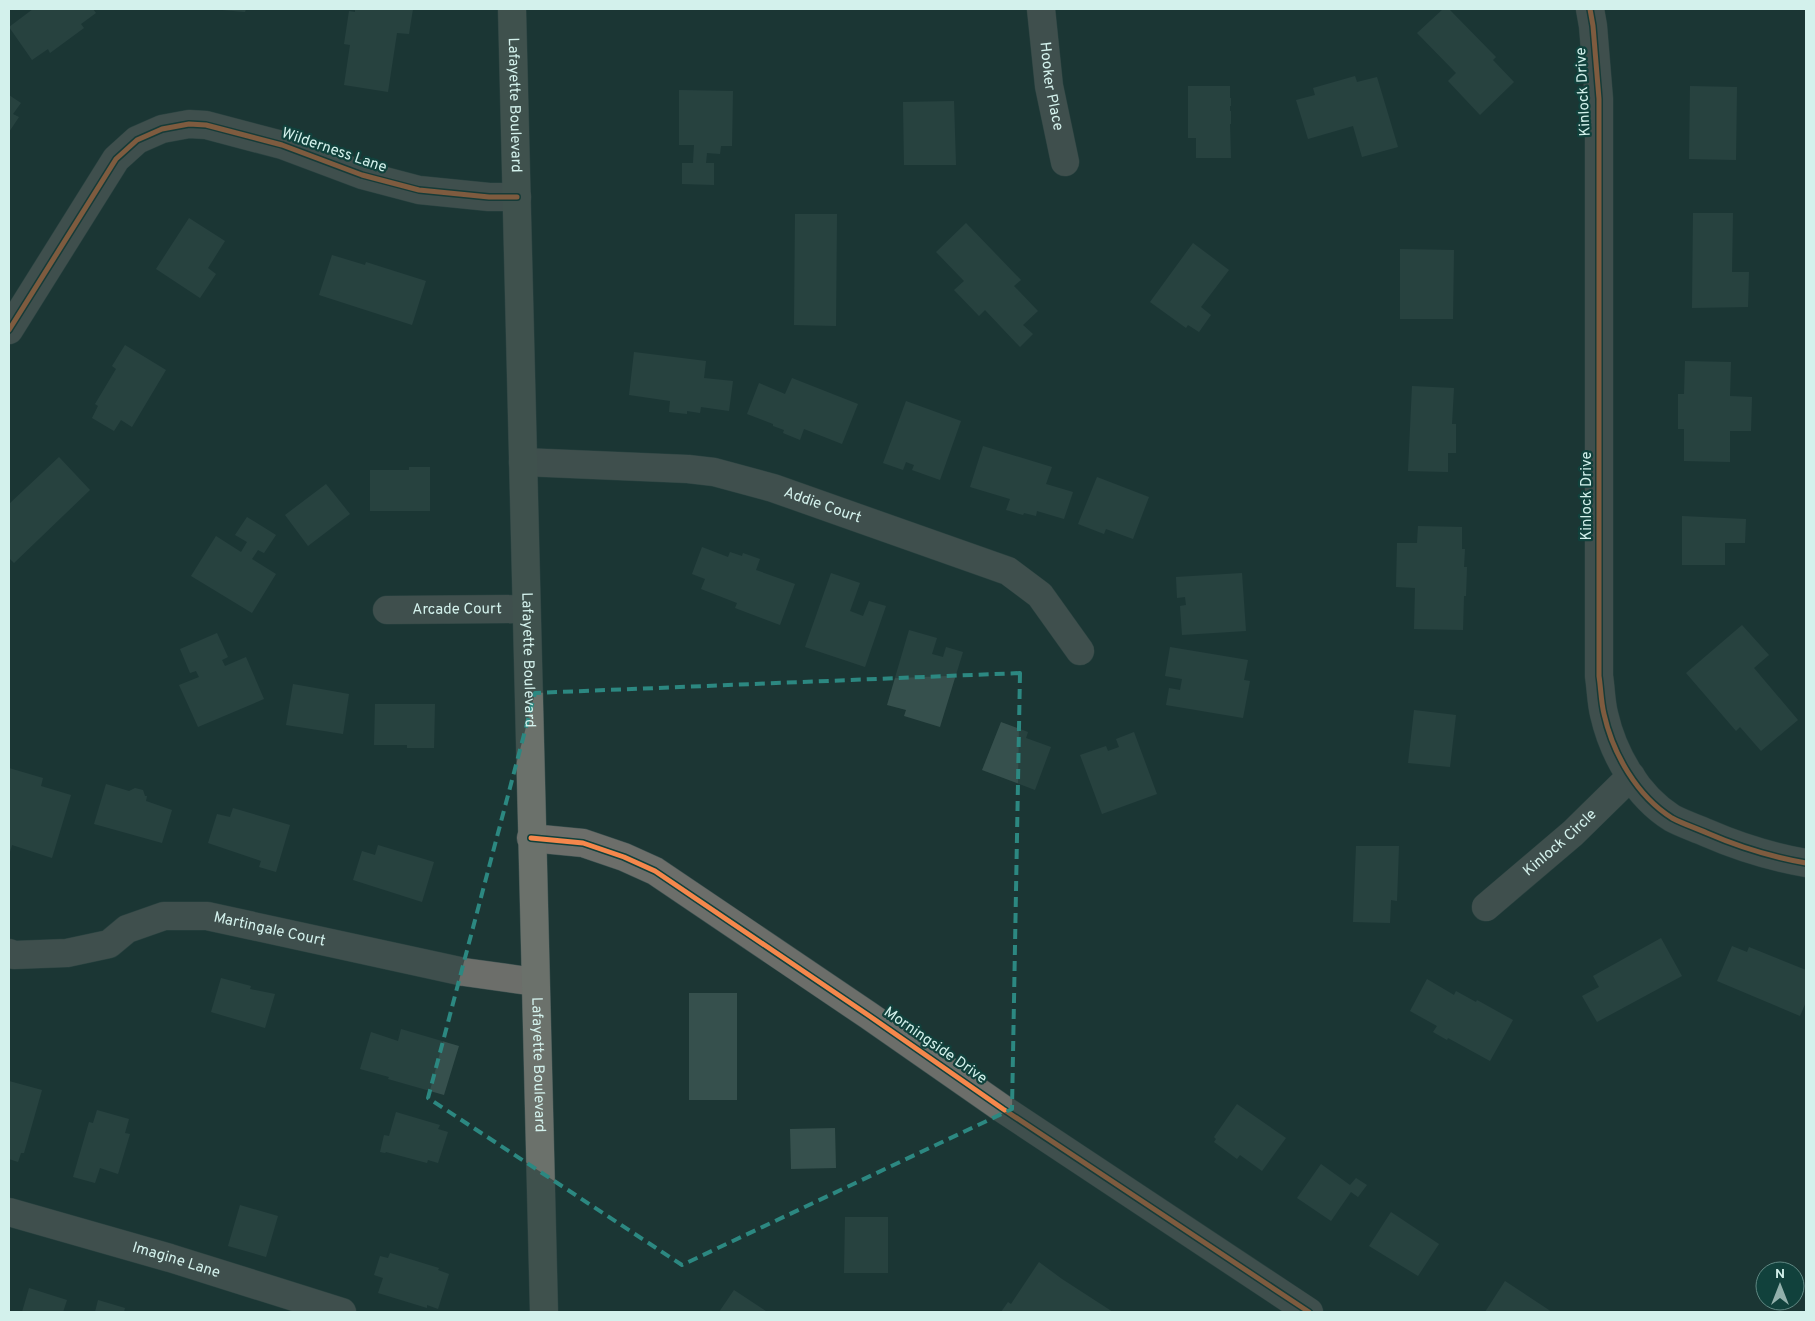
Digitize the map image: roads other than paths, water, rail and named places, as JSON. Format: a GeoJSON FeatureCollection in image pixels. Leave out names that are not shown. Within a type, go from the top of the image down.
{"type":"FeatureCollection","features":[{"type":"Feature","properties":{"kind":"main road","name":"Lafayette Boulevard"},"geometry":{"type":"LineString","coordinates":[[512,9],[544,1312]]}},
{"type":"Feature","properties":{"kind":"street","name":"Hooker Place"},"geometry":{"type":"LineString","coordinates":[[1041,9],[1049,86],[1065,162]]}},
{"type":"Feature","properties":{"kind":"street","name":"Kinlock Drive"},"geometry":{"type":"LineString","coordinates":[[1590,9],[1599,99],[1599,676],[1604,715],[1614,744],[1631,776],[1651,802],[1673,818],[1728,842],[1785,859],[1806,863]]}},
{"type":"Feature","properties":{"kind":"street","name":"Wilderness Lane"},"geometry":{"type":"LineString","coordinates":[[9,330],[116,159],[137,140],[162,129],[189,124],[206,125],[282,145],[362,175],[419,190],[489,197],[517,197]]}},
{"type":"Feature","properties":{"kind":"street","name":"Addie Court"},"geometry":{"type":"LineString","coordinates":[[523,462],[688,469],[714,472],[773,488],[1008,572],[1040,595],[1080,651]]}},
{"type":"Feature","properties":{"kind":"street","name":"Arcade Court"},"geometry":{"type":"LineString","coordinates":[[387,610],[526,609]]}},
{"type":"Feature","properties":{"kind":"street","name":"Kinlock Circle"},"geometry":{"type":"LineString","coordinates":[[1486,907],[1573,833],[1631,776]]}},
{"type":"Feature","properties":{"kind":"street","name":"Morningside Drive"},"geometry":{"type":"LineString","coordinates":[[531,838],[583,843],[624,857],[655,872],[868,1015],[1003,1109],[1309,1312]]}},
{"type":"Feature","properties":{"kind":"street","name":"Martingale Court"},"geometry":{"type":"LineString","coordinates":[[9,953],[14,955],[67,953],[109,944],[127,929],[164,916],[207,916],[464,972],[535,982]]}},
{"type":"Feature","properties":{"kind":"street","name":"Imagine Lane"},"geometry":{"type":"LineString","coordinates":[[9,1212],[170,1258],[342,1312]]}}]}
